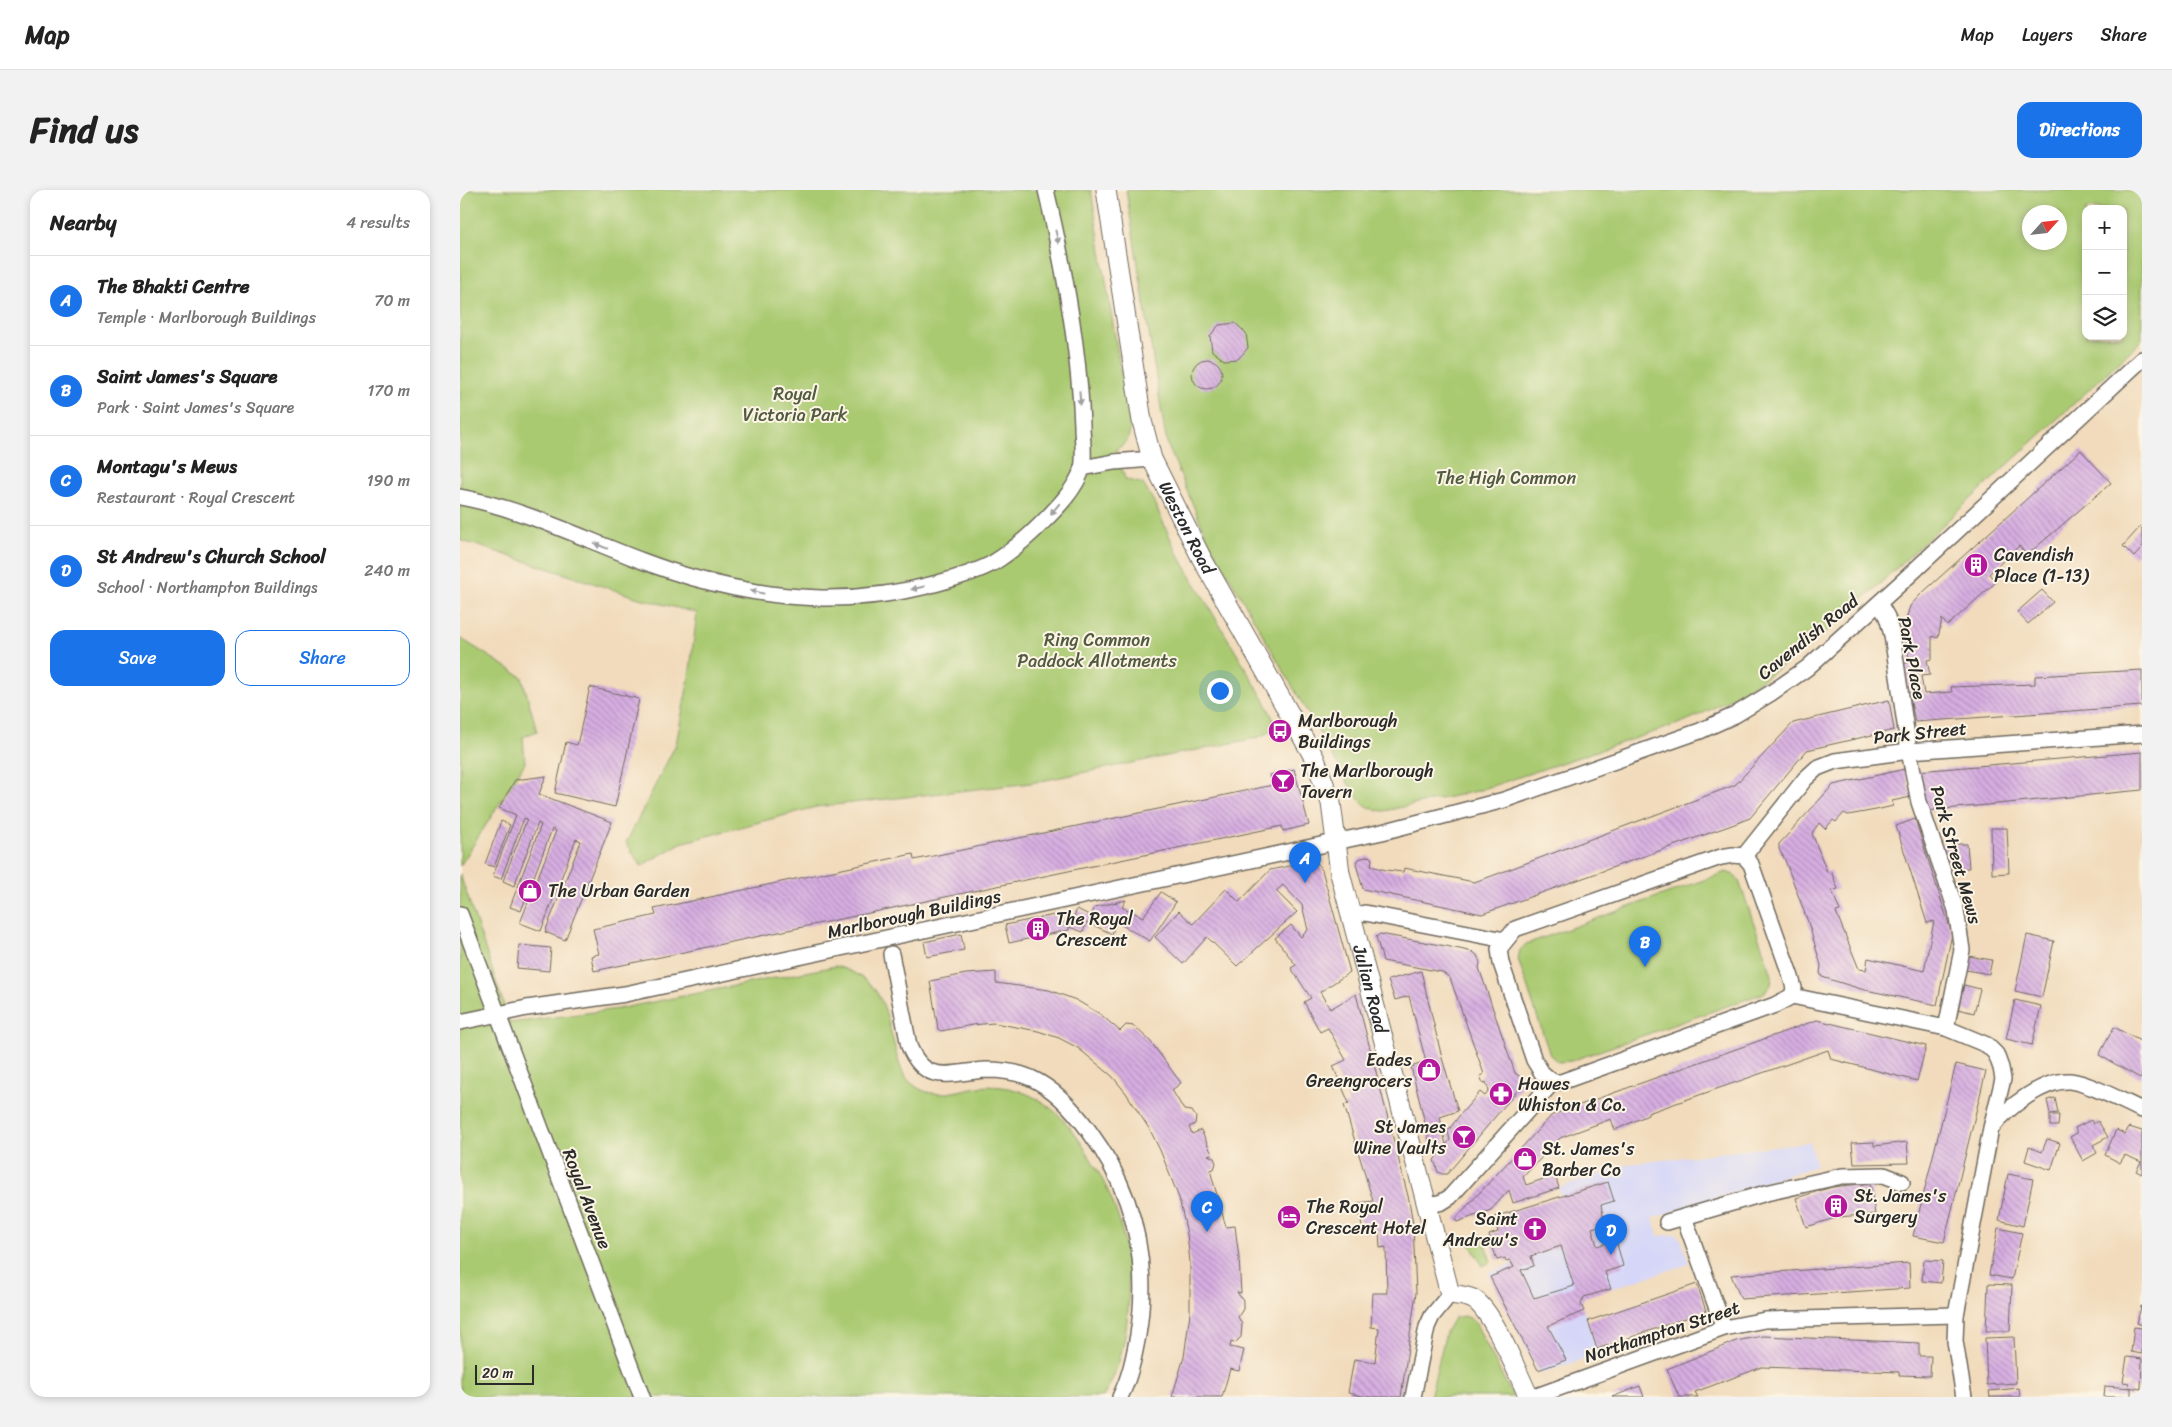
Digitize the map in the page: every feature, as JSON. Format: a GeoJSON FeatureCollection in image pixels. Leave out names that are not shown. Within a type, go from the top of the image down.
{"type":"FeatureCollection","features":[{"type":"Feature","properties":{"kind":"street"},"geometry":{"type":"LineString","coordinates":[[460,496],[513,510],[634,559],[694,578],[771,596],[822,599],[868,596],[916,589],[991,564],[1024,541],[1051,514],[1072,488],[1082,468],[1081,400],[1072,327],[1059,242],[1046,190]]}},
{"type":"Feature","properties":{"kind":"street","name":"Weston Road"},"geometry":{"type":"LineString","coordinates":[[1106,190],[1142,421],[1152,459],[1201,557],[1315,758],[1331,803],[1336,842]]}},
{"type":"Feature","properties":{"kind":"street","name":"Cavendish Road"},"geometry":{"type":"LineString","coordinates":[[1336,842],[1504,800],[1700,731],[1735,715],[1771,694],[1807,668],[1879,603],[2142,359]]}},
{"type":"Feature","properties":{"kind":"street"},"geometry":{"type":"LineString","coordinates":[[1082,468],[1114,462],[1152,459]]}},
{"type":"Feature","properties":{"kind":"street","name":"Park Place"},"geometry":{"type":"LineString","coordinates":[[1879,603],[1888,618],[1892,635],[1909,751]]}},
{"type":"Feature","properties":{"kind":"street","name":"Park Street"},"geometry":{"type":"LineString","coordinates":[[1744,856],[1805,780],[1817,768],[1835,761],[1909,751],[2142,734]]}},
{"type":"Feature","properties":{"kind":"street","name":"Park Street Mews"},"geometry":{"type":"LineString","coordinates":[[1909,751],[1919,802],[1956,910],[1962,950],[1946,1028]]}},
{"type":"Feature","properties":{"kind":"street","name":"Julian Road"},"geometry":{"type":"LineString","coordinates":[[1336,842],[1340,873],[1450,1294]]}},
{"type":"Feature","properties":{"kind":"street","name":"Marlborough Buildings"},"geometry":{"type":"LineString","coordinates":[[460,1022],[497,1014],[645,990],[1336,842]]}},
{"type":"Feature","properties":{"kind":"street"},"geometry":{"type":"LineString","coordinates":[[1792,996],[1794,988],[1791,977],[1751,864],[1744,856],[1722,857],[1515,929],[1499,948],[1501,963],[1534,1060],[1542,1073],[1553,1082],[1560,1082],[1775,1005],[1792,996],[1946,1028],[1988,1045],[1996,1054],[2002,1068],[2002,1079],[1956,1315],[1955,1341],[1964,1397]]}},
{"type":"Feature","properties":{"kind":"street"},"geometry":{"type":"LineString","coordinates":[[1351,916],[1365,913],[1505,940]]}},
{"type":"Feature","properties":{"kind":"street","name":"Royal Avenue"},"geometry":{"type":"LineString","coordinates":[[460,914],[642,1397]]}},
{"type":"Feature","properties":{"kind":"street"},"geometry":{"type":"LineString","coordinates":[[891,954],[909,1046],[915,1060],[923,1068],[933,1074],[944,1076],[987,1070],[1009,1072],[1031,1078],[1055,1093],[1075,1112],[1108,1158],[1133,1217],[1140,1248],[1144,1282],[1141,1315],[1129,1378],[1120,1397]]}},
{"type":"Feature","properties":{"kind":"street"},"geometry":{"type":"LineString","coordinates":[[1991,1128],[2012,1107],[2042,1088],[2055,1083],[2070,1081],[2088,1086],[2142,1110]]}},
{"type":"Feature","properties":{"kind":"street"},"geometry":{"type":"LineString","coordinates":[[1427,1206],[1442,1202],[1450,1197],[1553,1082]]}},
{"type":"Feature","properties":{"kind":"street"},"geometry":{"type":"LineString","coordinates":[[1667,1222],[1766,1193],[1842,1176],[1884,1175],[1902,1182]]}},
{"type":"Feature","properties":{"kind":"street"},"geometry":{"type":"LineString","coordinates":[[1684,1217],[1724,1328]]}},
{"type":"Feature","properties":{"kind":"street"},"geometry":{"type":"LineString","coordinates":[[1413,1397],[1427,1327],[1432,1316],[1450,1294],[1472,1298],[1482,1306],[1491,1319],[1529,1397]]}},
{"type":"Feature","properties":{"kind":"street","name":"Northampton Street"},"geometry":{"type":"LineString","coordinates":[[1534,1397],[1724,1328],[1765,1320],[1956,1315]]}},
{"type":"Feature","properties":{"kind":"shaded area"},"geometry":{"type":"Polygon","coordinates":[[[1810,1142],[1816,1166],[1653,1218],[1658,1236],[1676,1234],[1682,1241],[1689,1264],[1584,1297],[1581,1304],[1599,1354],[1539,1374],[1488,1273],[1560,1246],[1573,1232],[1559,1188],[1629,1164],[1810,1142]]]}},
{"type":"Feature","properties":{"kind":"green space","name":"Royal Victoria Park"},"geometry":{"type":"Polygon","coordinates":[[[460,190],[1091,190],[1130,428],[1127,441],[1116,449],[1125,479],[1143,484],[1153,500],[1177,553],[1266,703],[1277,728],[1257,738],[1031,783],[816,807],[681,843],[641,866],[626,843],[676,744],[689,678],[697,613],[642,599],[460,540],[460,190]]]}},
{"type":"Feature","properties":{"kind":"green space","name":"The High Common"},"geometry":{"type":"Polygon","coordinates":[[[1126,190],[2142,190],[2142,340],[1876,587],[1784,664],[1751,687],[1717,706],[1681,723],[1477,791],[1384,811],[1361,802],[1355,795],[1207,538],[1168,446],[1126,190]]]}},
{"type":"Feature","properties":{"kind":"green space"},"geometry":{"type":"Polygon","coordinates":[[[460,638],[522,677],[537,731],[523,737],[525,763],[460,866],[460,638]]]}},
{"type":"Feature","properties":{"kind":"green space"},"geometry":{"type":"Polygon","coordinates":[[[1726,872],[1734,875],[1739,881],[1772,975],[1771,985],[1764,993],[1571,1061],[1558,1062],[1550,1055],[1518,959],[1520,950],[1526,944],[1726,872]]]}},
{"type":"Feature","properties":{"kind":"green space"},"geometry":{"type":"Polygon","coordinates":[[[460,874],[510,1023],[617,1009],[836,966],[864,979],[880,998],[885,1009],[902,1071],[907,1079],[918,1088],[926,1092],[943,1094],[983,1086],[995,1086],[1017,1090],[1033,1097],[1053,1110],[1069,1126],[1098,1170],[1118,1217],[1123,1238],[1129,1285],[1125,1333],[1113,1378],[1103,1397],[460,1397],[460,874]]]}},
{"type":"Feature","properties":{"kind":"green space"},"geometry":{"type":"Polygon","coordinates":[[[1482,1235],[1491,1262],[1483,1266],[1467,1240],[1482,1235]]]}},
{"type":"Feature","properties":{"kind":"green space"},"geometry":{"type":"Polygon","coordinates":[[[1464,1316],[1470,1318],[1476,1324],[1513,1397],[1430,1397],[1446,1332],[1454,1318],[1464,1316]]]}},
{"type":"Feature","properties":{"kind":"building"},"geometry":{"type":"Polygon","coordinates":[[[1235,323],[1246,333],[1248,348],[1238,359],[1224,360],[1212,351],[1210,336],[1219,325],[1235,323]]]}},
{"type":"Feature","properties":{"kind":"building"},"geometry":{"type":"Polygon","coordinates":[[[1207,359],[1218,363],[1222,374],[1218,385],[1207,389],[1196,385],[1192,374],[1196,363],[1207,359]]]}},
{"type":"Feature","properties":{"kind":"building"},"geometry":{"type":"Polygon","coordinates":[[[2081,450],[2111,483],[2027,555],[2019,546],[1989,574],[1996,582],[1947,626],[1942,619],[1938,638],[1932,636],[1932,659],[1927,660],[1930,675],[1921,676],[1924,694],[1952,692],[1951,687],[2035,684],[2035,676],[2142,670],[2142,706],[1915,722],[1903,664],[1909,662],[1905,623],[1910,606],[2081,450]]]}},
{"type":"Feature","properties":{"kind":"building"},"geometry":{"type":"Polygon","coordinates":[[[2140,527],[2142,529],[2142,548],[2134,557],[2123,546],[2140,527]]]}},
{"type":"Feature","properties":{"kind":"building"},"geometry":{"type":"Polygon","coordinates":[[[2042,590],[2053,602],[2028,624],[2017,612],[2042,590]]]}},
{"type":"Feature","properties":{"kind":"building"},"geometry":{"type":"Polygon","coordinates":[[[590,687],[639,699],[615,807],[555,793],[566,742],[577,745],[590,687]]]}},
{"type":"Feature","properties":{"kind":"building"},"geometry":{"type":"Polygon","coordinates":[[[1889,700],[1894,730],[1807,750],[1750,818],[1732,825],[1482,914],[1363,889],[1356,864],[1359,859],[1369,856],[1372,859],[1371,866],[1386,870],[1403,872],[1404,868],[1474,882],[1489,877],[1735,785],[1793,723],[1889,700]]]}},
{"type":"Feature","properties":{"kind":"building"},"geometry":{"type":"Polygon","coordinates":[[[2142,752],[2142,790],[1925,811],[1918,771],[2142,752]]]}},
{"type":"Feature","properties":{"kind":"building"},"geometry":{"type":"Polygon","coordinates":[[[1294,769],[1309,825],[1283,831],[1282,826],[594,971],[591,956],[599,954],[593,929],[656,915],[654,909],[913,854],[914,860],[1273,785],[1270,775],[1294,769]]]}},
{"type":"Feature","properties":{"kind":"building"},"geometry":{"type":"Polygon","coordinates":[[[1905,769],[1911,797],[1892,801],[1893,806],[1848,815],[1844,813],[1836,822],[1833,820],[1825,829],[1819,823],[1812,833],[1827,872],[1831,871],[1838,889],[1832,891],[1840,911],[1836,912],[1859,969],[1866,970],[1868,958],[1924,971],[1934,921],[1927,923],[1896,826],[1915,819],[1952,934],[1937,1005],[1861,989],[1822,977],[1820,973],[1821,965],[1808,922],[1785,860],[1779,849],[1779,844],[1833,785],[1905,769]]]}},
{"type":"Feature","properties":{"kind":"building"},"geometry":{"type":"Polygon","coordinates":[[[546,776],[539,794],[612,822],[565,940],[545,932],[581,841],[576,839],[541,931],[520,923],[556,831],[552,829],[521,911],[510,907],[541,825],[538,823],[514,886],[503,881],[527,819],[524,818],[501,879],[493,876],[516,815],[499,808],[515,780],[546,776]]]}},
{"type":"Feature","properties":{"kind":"building"},"geometry":{"type":"Polygon","coordinates":[[[501,821],[510,825],[494,867],[485,864],[501,821]]]}},
{"type":"Feature","properties":{"kind":"building"},"geometry":{"type":"Polygon","coordinates":[[[1991,828],[2007,828],[2009,873],[1992,874],[1991,828]]]}},
{"type":"Feature","properties":{"kind":"building"},"geometry":{"type":"Polygon","coordinates":[[[1938,844],[1967,844],[1969,868],[1947,868],[1938,844]]]}},
{"type":"Feature","properties":{"kind":"building"},"geometry":{"type":"Polygon","coordinates":[[[1309,862],[1317,863],[1322,870],[1350,972],[1320,992],[1330,1009],[1356,994],[1409,1200],[1413,1224],[1416,1293],[1401,1397],[1368,1397],[1348,1393],[1354,1359],[1375,1362],[1379,1328],[1371,1327],[1373,1293],[1387,1293],[1386,1247],[1380,1248],[1379,1231],[1363,1233],[1358,1203],[1373,1201],[1344,1105],[1349,1103],[1333,1066],[1346,1060],[1328,1028],[1320,1032],[1304,1002],[1311,998],[1291,968],[1296,965],[1275,938],[1291,925],[1301,937],[1308,930],[1302,905],[1283,885],[1276,891],[1297,912],[1237,966],[1207,937],[1183,964],[1155,937],[1179,911],[1193,924],[1226,889],[1239,902],[1270,870],[1309,862]]]}},
{"type":"Feature","properties":{"kind":"building"},"geometry":{"type":"Polygon","coordinates":[[[1161,892],[1176,902],[1150,941],[1116,922],[1112,934],[1087,922],[1083,932],[1069,927],[1069,930],[1009,943],[1005,925],[1059,914],[1060,923],[1072,921],[1077,909],[1091,916],[1095,907],[1126,900],[1122,907],[1143,917],[1161,892]]]}},
{"type":"Feature","properties":{"kind":"building"},"geometry":{"type":"Polygon","coordinates":[[[961,934],[964,950],[927,957],[924,942],[961,934]]]}},
{"type":"Feature","properties":{"kind":"building"},"geometry":{"type":"Polygon","coordinates":[[[1380,934],[1446,946],[1473,952],[1477,955],[1480,963],[1479,968],[1515,1073],[1522,1078],[1522,1085],[1447,1174],[1438,1172],[1434,1160],[1444,1148],[1432,1151],[1411,1067],[1426,1062],[1409,996],[1395,1000],[1388,980],[1421,971],[1442,1058],[1458,1111],[1440,1117],[1446,1145],[1450,1140],[1448,1131],[1459,1116],[1480,1092],[1485,1096],[1489,1091],[1486,1082],[1483,1083],[1480,1076],[1484,1074],[1450,978],[1442,972],[1383,961],[1376,937],[1380,934]]]}},
{"type":"Feature","properties":{"kind":"building"},"geometry":{"type":"Polygon","coordinates":[[[2027,935],[2054,941],[2042,997],[2015,991],[2027,935]]]}},
{"type":"Feature","properties":{"kind":"building"},"geometry":{"type":"Polygon","coordinates":[[[519,945],[551,948],[549,971],[517,968],[519,945]]]}},
{"type":"Feature","properties":{"kind":"building"},"geometry":{"type":"Polygon","coordinates":[[[1968,956],[1992,960],[1989,974],[1966,970],[1968,956]]]}},
{"type":"Feature","properties":{"kind":"building"},"geometry":{"type":"Polygon","coordinates":[[[996,972],[996,983],[1049,990],[1076,1000],[1100,1014],[1120,1031],[1126,1025],[1134,1026],[1151,1042],[1181,1083],[1172,1090],[1184,1110],[1192,1111],[1196,1117],[1195,1124],[1189,1127],[1192,1134],[1201,1130],[1212,1154],[1208,1155],[1214,1158],[1216,1163],[1214,1169],[1210,1170],[1226,1227],[1235,1226],[1241,1293],[1237,1292],[1243,1301],[1243,1309],[1238,1317],[1242,1324],[1241,1337],[1235,1343],[1231,1342],[1230,1347],[1244,1350],[1239,1371],[1230,1369],[1222,1397],[1172,1397],[1184,1357],[1190,1313],[1190,1262],[1187,1234],[1179,1198],[1160,1150],[1150,1130],[1126,1093],[1112,1076],[1078,1048],[1059,1038],[1038,1031],[994,1023],[941,1031],[938,1029],[930,981],[966,974],[996,972]]]}},
{"type":"Feature","properties":{"kind":"building"},"geometry":{"type":"Polygon","coordinates":[[[1964,985],[1980,989],[1974,1013],[1958,1009],[1964,985]]]}},
{"type":"Feature","properties":{"kind":"building"},"geometry":{"type":"Polygon","coordinates":[[[2015,1000],[2041,1006],[2032,1045],[2006,1039],[2015,1000]]]}},
{"type":"Feature","properties":{"kind":"building"},"geometry":{"type":"Polygon","coordinates":[[[1817,1020],[1926,1046],[1917,1081],[1831,1059],[1828,1050],[1648,1113],[1648,1115],[1615,1130],[1611,1119],[1560,1138],[1523,1177],[1526,1185],[1555,1175],[1559,1188],[1513,1203],[1509,1190],[1491,1210],[1457,1222],[1455,1219],[1552,1115],[1817,1020]]]}},
{"type":"Feature","properties":{"kind":"building"},"geometry":{"type":"Polygon","coordinates":[[[2114,1027],[2142,1042],[2142,1075],[2140,1078],[2099,1055],[2114,1027]]]}},
{"type":"Feature","properties":{"kind":"building"},"geometry":{"type":"Polygon","coordinates":[[[1956,1064],[1986,1071],[1944,1242],[1913,1236],[1956,1064]]]}},
{"type":"Feature","properties":{"kind":"building"},"geometry":{"type":"Polygon","coordinates":[[[2055,1098],[2058,1113],[2050,1114],[2047,1100],[2055,1098]]]}},
{"type":"Feature","properties":{"kind":"building"},"geometry":{"type":"Polygon","coordinates":[[[2050,1115],[2059,1115],[2058,1126],[2050,1126],[2050,1115]]]}},
{"type":"Feature","properties":{"kind":"building"},"geometry":{"type":"Polygon","coordinates":[[[2091,1120],[2093,1124],[2098,1121],[2108,1137],[2093,1145],[2097,1153],[2083,1161],[2070,1137],[2077,1133],[2075,1128],[2091,1120]]]}},
{"type":"Feature","properties":{"kind":"building"},"geometry":{"type":"Polygon","coordinates":[[[2129,1127],[2142,1131],[2142,1174],[2136,1171],[2141,1162],[2125,1155],[2120,1163],[2105,1155],[2116,1130],[2125,1134],[2129,1127]]]}},
{"type":"Feature","properties":{"kind":"building"},"geometry":{"type":"Polygon","coordinates":[[[2047,1139],[2060,1143],[2051,1170],[2025,1161],[2029,1147],[2042,1152],[2047,1139]]]}},
{"type":"Feature","properties":{"kind":"building"},"geometry":{"type":"Polygon","coordinates":[[[1874,1142],[1874,1146],[1907,1142],[1909,1163],[1854,1164],[1852,1143],[1874,1142]]]}},
{"type":"Feature","properties":{"kind":"building"},"geometry":{"type":"Polygon","coordinates":[[[2008,1174],[2033,1179],[2023,1226],[1999,1220],[2008,1174]]]}},
{"type":"Feature","properties":{"kind":"building"},"geometry":{"type":"Polygon","coordinates":[[[1608,1182],[1614,1201],[1601,1205],[1605,1224],[1592,1228],[1597,1246],[1616,1240],[1623,1266],[1605,1272],[1611,1289],[1584,1297],[1581,1304],[1584,1311],[1548,1326],[1566,1360],[1538,1370],[1490,1277],[1514,1267],[1510,1260],[1506,1261],[1505,1258],[1497,1260],[1489,1235],[1498,1232],[1494,1217],[1608,1182]],[[1561,1246],[1531,1256],[1534,1266],[1521,1270],[1534,1298],[1574,1286],[1561,1246]]]}},
{"type":"Feature","properties":{"kind":"building","name":"St. James's Surgery"},"geometry":{"type":"Polygon","coordinates":[[[1870,1183],[1875,1214],[1838,1217],[1806,1227],[1796,1198],[1832,1187],[1870,1183]]]}},
{"type":"Feature","properties":{"kind":"building"},"geometry":{"type":"Polygon","coordinates":[[[1998,1228],[2022,1233],[2012,1279],[1989,1275],[1998,1228]]]}},
{"type":"Feature","properties":{"kind":"building"},"geometry":{"type":"Polygon","coordinates":[[[1924,1260],[1943,1261],[1941,1283],[1922,1281],[1924,1260]]]}},
{"type":"Feature","properties":{"kind":"building"},"geometry":{"type":"Polygon","coordinates":[[[1909,1263],[1910,1288],[1741,1299],[1731,1275],[1909,1263]]]}},
{"type":"Feature","properties":{"kind":"building"},"geometry":{"type":"Polygon","coordinates":[[[1697,1284],[1706,1311],[1597,1349],[1588,1321],[1697,1284]]]}},
{"type":"Feature","properties":{"kind":"building"},"geometry":{"type":"Polygon","coordinates":[[[1988,1284],[2012,1285],[2010,1331],[1986,1331],[1988,1284]]]}},
{"type":"Feature","properties":{"kind":"building"},"geometry":{"type":"Polygon","coordinates":[[[2142,1306],[2142,1325],[2137,1323],[2142,1306]]]}},
{"type":"Feature","properties":{"kind":"building"},"geometry":{"type":"Polygon","coordinates":[[[2134,1327],[2142,1328],[2142,1354],[2131,1352],[2134,1327]]]}},
{"type":"Feature","properties":{"kind":"building"},"geometry":{"type":"Polygon","coordinates":[[[1763,1336],[1919,1343],[1919,1356],[1931,1356],[1930,1376],[1899,1375],[1899,1372],[1762,1367],[1695,1392],[1698,1397],[1679,1397],[1667,1369],[1736,1341],[1763,1336]]]}},
{"type":"Feature","properties":{"kind":"building"},"geometry":{"type":"Polygon","coordinates":[[[2014,1337],[2016,1383],[1987,1385],[1985,1338],[2014,1337]]]}},
{"type":"Feature","properties":{"kind":"building"},"geometry":{"type":"Polygon","coordinates":[[[2127,1357],[2142,1359],[2141,1389],[2128,1387],[2129,1383],[2123,1382],[2127,1357]]]}},
{"type":"Feature","properties":{"kind":"building"},"geometry":{"type":"Polygon","coordinates":[[[1640,1386],[1644,1397],[1612,1397],[1640,1386]]]}},
{"type":"Feature","properties":{"kind":"building"},"geometry":{"type":"Polygon","coordinates":[[[2105,1386],[2131,1388],[2131,1397],[2104,1397],[2105,1386]]]}},
{"type":"Feature","properties":{"kind":"building"},"geometry":{"type":"Polygon","coordinates":[[[2019,1388],[2020,1397],[1990,1397],[1989,1391],[2019,1388]]]}},
{"type":"Feature","properties":{"kind":"place","name":"Cavendish Place (1-13)"},"geometry":{"type":"Point","coordinates":[1976,565]}},
{"type":"Feature","properties":{"kind":"place","name":"Marlborough Buildings"},"geometry":{"type":"Point","coordinates":[1280,731]}},
{"type":"Feature","properties":{"kind":"place","name":"The Marlborough Tavern"},"geometry":{"type":"Point","coordinates":[1283,781]}},
{"type":"Feature","properties":{"kind":"place","name":"The Bhakti Centre"},"geometry":{"type":"Point","coordinates":[1305,883]}},
{"type":"Feature","properties":{"kind":"place","name":"The Urban Garden"},"geometry":{"type":"Point","coordinates":[530,891]}},
{"type":"Feature","properties":{"kind":"place","name":"The Royal Crescent"},"geometry":{"type":"Point","coordinates":[1038,929]}},
{"type":"Feature","properties":{"kind":"place","name":"Saint James's Square"},"geometry":{"type":"Point","coordinates":[1645,967]}},
{"type":"Feature","properties":{"kind":"place","name":"Eades Greengrocers"},"geometry":{"type":"Point","coordinates":[1429,1070]}},
{"type":"Feature","properties":{"kind":"place","name":"Hawes Whiston & Co."},"geometry":{"type":"Point","coordinates":[1501,1094]}},
{"type":"Feature","properties":{"kind":"place","name":"St James Wine Vaults"},"geometry":{"type":"Point","coordinates":[1464,1137]}},
{"type":"Feature","properties":{"kind":"place","name":"St. James's Barber Co"},"geometry":{"type":"Point","coordinates":[1525,1159]}},
{"type":"Feature","properties":{"kind":"place","name":"St. James's Surgery"},"geometry":{"type":"Point","coordinates":[1836,1206]}},
{"type":"Feature","properties":{"kind":"place","name":"The Royal Crescent Hotel"},"geometry":{"type":"Point","coordinates":[1289,1217]}},
{"type":"Feature","properties":{"kind":"place","name":"Saint Andrew's"},"geometry":{"type":"Point","coordinates":[1535,1229]}},
{"type":"Feature","properties":{"kind":"place","name":"Montagu's Mews"},"geometry":{"type":"Point","coordinates":[1207,1232]}},
{"type":"Feature","properties":{"kind":"place","name":"St Andrew's Church School"},"geometry":{"type":"Point","coordinates":[1611,1255]}},
{"type":"Feature","properties":{"kind":"park label","name":"Ring Common Paddock Allotments"},"geometry":{"type":"Point","coordinates":[1097,650]}}]}
